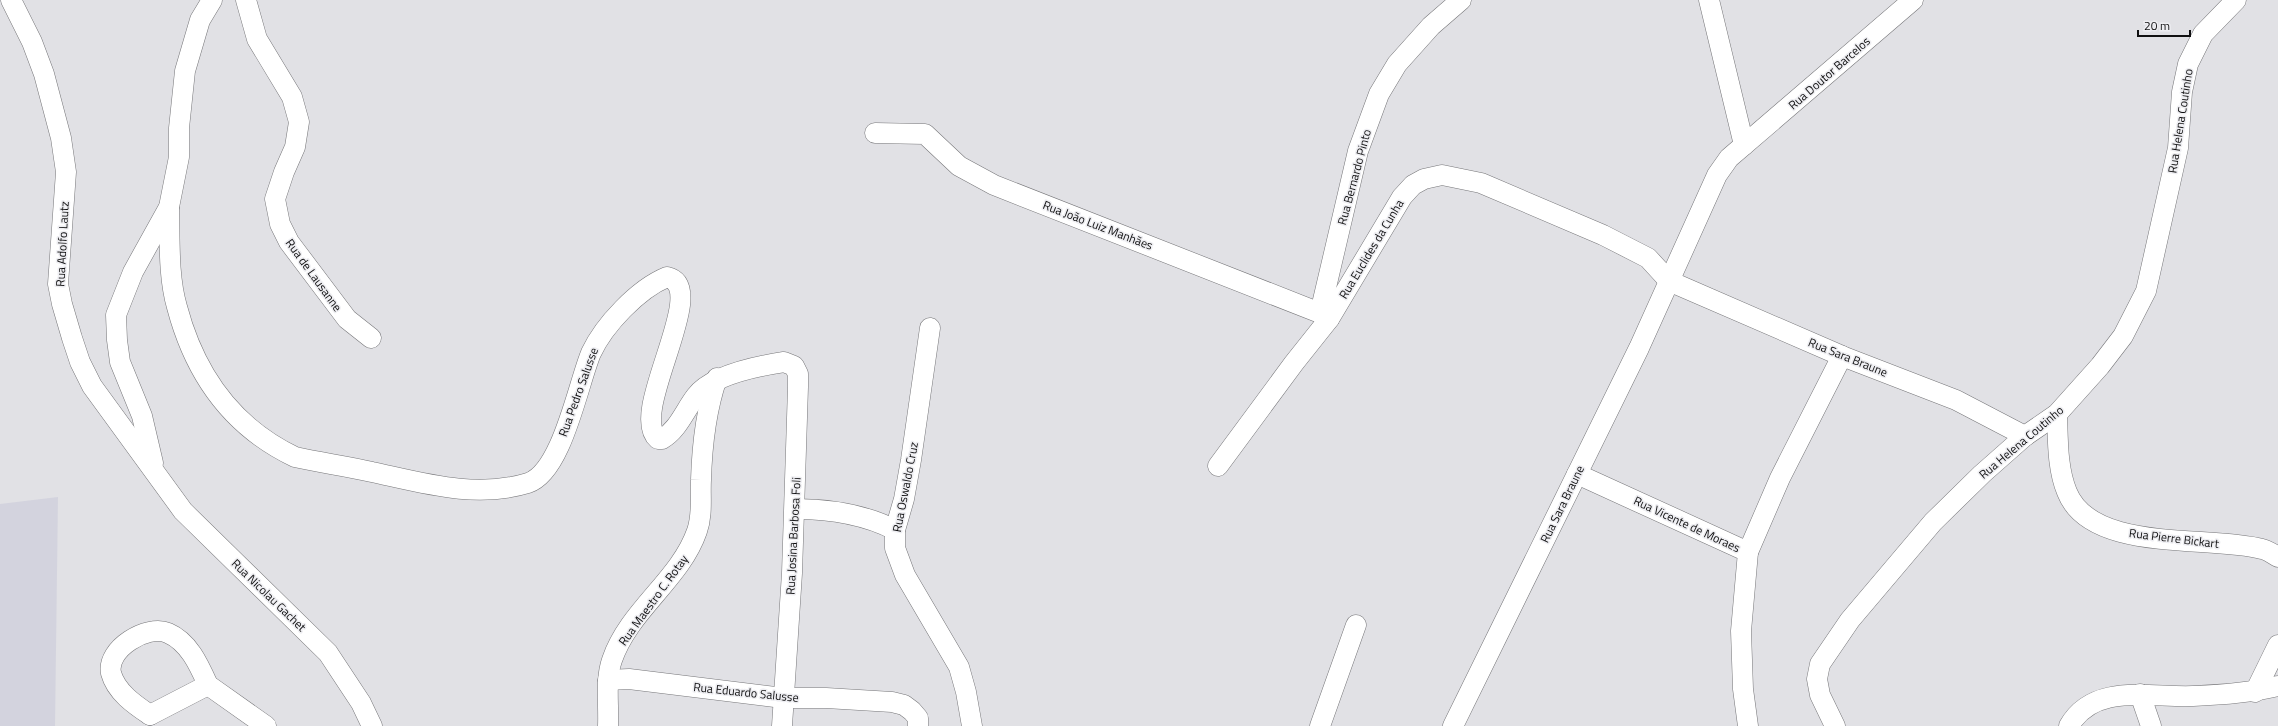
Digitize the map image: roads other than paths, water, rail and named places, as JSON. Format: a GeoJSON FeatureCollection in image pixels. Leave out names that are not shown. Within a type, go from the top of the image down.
{"type":"FeatureCollection","features":[{"type":"Feature","properties":{"kind":"street","name":"Rua Adolfo Lautz"},"geometry":{"type":"LineString","coordinates":[[11,0],[32,42],[44,74],[62,138],[66,172],[58,284],[62,304],[80,362],[92,386],[155,471]]}},
{"type":"Feature","properties":{"kind":"street"},"geometry":{"type":"LineString","coordinates":[[155,471],[142,416],[120,362],[116,315],[133,272],[169,207],[180,157],[179,128],[185,71],[200,20],[212,0]]}},
{"type":"Feature","properties":{"kind":"street","name":"Rua de Lausanne"},"geometry":{"type":"LineString","coordinates":[[246,0],[257,39],[292,97],[299,122],[296,147],[284,172],[275,199],[280,224],[289,242],[347,319],[371,338]]}},
{"type":"Feature","properties":{"kind":"street","name":"Rua Bernardo Pinto"},"geometry":{"type":"LineString","coordinates":[[1324,316],[1358,151],[1379,94],[1396,64],[1431,26],[1461,0]]}},
{"type":"Feature","properties":{"kind":"street"},"geometry":{"type":"LineString","coordinates":[[1709,0],[1744,145]]}},
{"type":"Feature","properties":{"kind":"street","name":"Rua Doutor Barcelos"},"geometry":{"type":"LineString","coordinates":[[1744,145],[1913,0]]}},
{"type":"Feature","properties":{"kind":"street","name":"Rua Helena Coutinho"},"geometry":{"type":"LineString","coordinates":[[1835,726],[1820,695],[1817,679],[1820,664],[1850,620],[1933,522],[1982,474],[2025,436],[2057,414],[2100,366],[2123,336],[2146,291],[2178,148],[2182,92],[2188,64],[2203,34],[2236,0]]}},
{"type":"Feature","properties":{"kind":"street","name":"Rua João Luiz Manhães"},"geometry":{"type":"LineString","coordinates":[[875,133],[925,134],[959,166],[994,185],[1324,316]]}},
{"type":"Feature","properties":{"kind":"street","name":"Rua Sara Braune"},"geometry":{"type":"LineString","coordinates":[[1453,726],[1577,474],[1669,282],[1705,198],[1717,175],[1729,158],[1744,145]]}},
{"type":"Feature","properties":{"kind":"street","name":"Rua Euclides da Cunha"},"geometry":{"type":"LineString","coordinates":[[1218,466],[1294,364],[1402,197],[1413,186],[1424,179],[1442,175],[1481,183],[1603,235],[1648,258],[1669,282]]}},
{"type":"Feature","properties":{"kind":"street","name":"Rua Pedro Salusse"},"geometry":{"type":"LineString","coordinates":[[169,207],[170,256],[176,306],[197,365],[210,386],[248,428],[272,446],[295,458],[449,488],[488,489],[513,487],[535,480],[547,468],[565,431],[587,363],[601,336],[623,310],[653,284],[667,277],[676,280],[680,299],[676,323],[653,399],[651,420],[655,437],[662,439],[670,433],[696,396],[717,378],[776,363]]}},
{"type":"Feature","properties":{"kind":"street","name":"Rua Sara Braune"},"geometry":{"type":"LineString","coordinates":[[1669,282],[1842,356],[1956,400],[2025,436]]}},
{"type":"Feature","properties":{"kind":"street","name":"Rua Oswaldo Cruz"},"geometry":{"type":"LineString","coordinates":[[930,328],[911,460],[904,499],[894,530],[895,548],[905,575],[959,667],[966,692],[972,726]]}},
{"type":"Feature","properties":{"kind":"street"},"geometry":{"type":"LineString","coordinates":[[1748,552],[1780,478],[1842,356]]}},
{"type":"Feature","properties":{"kind":"street","name":"Rua Josina Barbosa Foli"},"geometry":{"type":"LineString","coordinates":[[776,363],[789,363],[797,370],[798,374],[795,509],[782,726]]}},
{"type":"Feature","properties":{"kind":"street","name":"Rua Maestro C. Rotay"},"geometry":{"type":"LineString","coordinates":[[608,726],[608,680],[612,660],[620,643],[632,625],[680,564],[697,530],[701,514],[701,481],[708,412],[717,378]]}},
{"type":"Feature","properties":{"kind":"street","name":"Rua Pierre Bickart"},"geometry":{"type":"LineString","coordinates":[[2057,414],[2059,461],[2067,492],[2080,514],[2101,527],[2146,537],[2231,544],[2262,549],[2278,557]]}},
{"type":"Feature","properties":{"kind":"street","name":"Rua Nicolau Gachet"},"geometry":{"type":"LineString","coordinates":[[155,471],[183,511],[328,653],[361,703],[372,726]]}},
{"type":"Feature","properties":{"kind":"street","name":"Rua Vicente de Moraes"},"geometry":{"type":"LineString","coordinates":[[1577,474],[1748,552],[1742,631],[1743,689],[1748,726]]}},
{"type":"Feature","properties":{"kind":"street"},"geometry":{"type":"LineString","coordinates":[[795,509],[822,509],[845,513],[881,523],[894,530]]}},
{"type":"Feature","properties":{"kind":"street"},"geometry":{"type":"LineString","coordinates":[[1320,726],[1356,625]]}},
{"type":"Feature","properties":{"kind":"street"},"geometry":{"type":"LineString","coordinates":[[208,686],[150,720],[123,694],[114,682],[110,664],[126,642],[138,635],[166,632],[180,640],[193,655],[208,686],[266,726]]}},
{"type":"Feature","properties":{"kind":"street"},"geometry":{"type":"LineString","coordinates":[[2255,692],[2278,645]]}},
{"type":"Feature","properties":{"kind":"street","name":"Rua Eduardo Salusse"},"geometry":{"type":"LineString","coordinates":[[608,680],[629,678],[783,698],[826,698],[892,702],[904,705],[912,711],[918,718],[918,726]]}},
{"type":"Feature","properties":{"kind":"street"},"geometry":{"type":"LineString","coordinates":[[2069,726],[2075,716],[2088,705],[2106,698],[2140,694],[2192,696],[2255,692],[2278,686]]}},
{"type":"Feature","properties":{"kind":"street"},"geometry":{"type":"LineString","coordinates":[[2140,694],[2151,726]]}}]}
